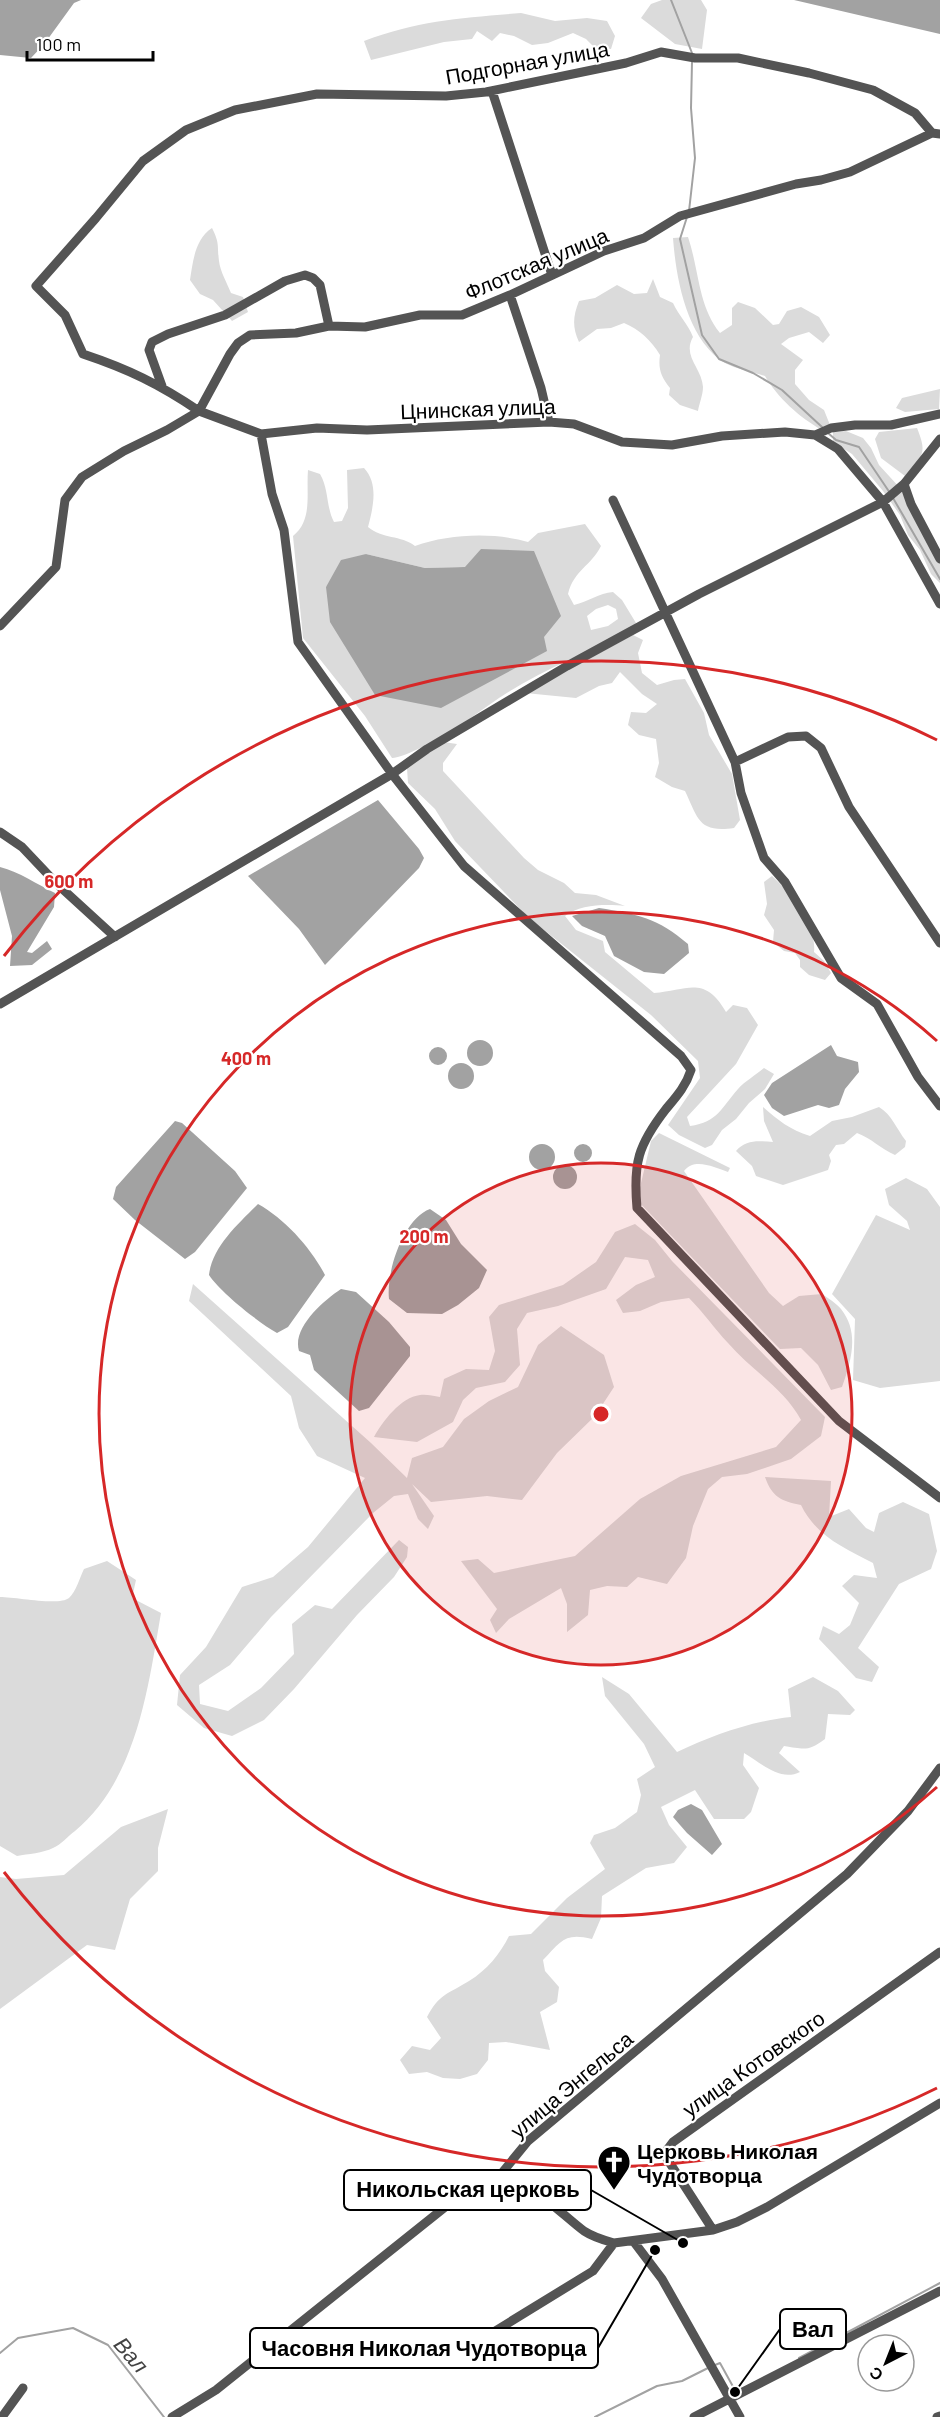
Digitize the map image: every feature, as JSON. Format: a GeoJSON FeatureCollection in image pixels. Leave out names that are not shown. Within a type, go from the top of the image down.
{"type":"FeatureCollection","features":[{"type":"Feature","properties":{"kind":"street","name":"Подгорная улица"},"geometry":{"type":"LineString","coordinates":[[162,386],[114,364],[83,354],[65,315],[36,286],[143,160],[186,130],[235,110],[317,94],[446,96],[492,91],[626,63],[661,52],[695,58],[738,58],[873,90],[915,113],[936,134]]}},
{"type":"Feature","properties":{"kind":"street"},"geometry":{"type":"LineString","coordinates":[[492,91],[552,275]]}},
{"type":"Feature","properties":{"kind":"street","name":"Флотская улица"},"geometry":{"type":"LineString","coordinates":[[199,411],[238,343],[250,335],[296,333],[329,326],[365,327],[420,315],[462,315],[604,251],[644,238],[682,215],[850,172],[936,134]]}},
{"type":"Feature","properties":{"kind":"street"},"geometry":{"type":"LineString","coordinates":[[329,326],[320,285],[313,278],[305,275],[285,281],[225,315],[168,334],[152,342],[149,350],[162,386],[199,411],[261,434],[272,494],[284,530],[298,642],[392,774],[464,866],[673,1050],[691,1070],[687,1084],[653,1127],[636,1163],[637,1208],[839,1421],[940,1498]]}},
{"type":"Feature","properties":{"kind":"street"},"geometry":{"type":"LineString","coordinates":[[510,295],[541,388],[549,422]]}},
{"type":"Feature","properties":{"kind":"street"},"geometry":{"type":"LineString","coordinates":[[0,626],[56,567],[65,500],[82,477],[123,451],[167,430],[199,411]]}},
{"type":"Feature","properties":{"kind":"street","name":"Цнинская улица"},"geometry":{"type":"LineString","coordinates":[[261,434],[317,428],[367,430],[549,422],[574,424],[622,442],[672,445],[722,436],[785,432],[815,435],[831,428],[891,425],[940,414]]}},
{"type":"Feature","properties":{"kind":"street"},"geometry":{"type":"LineString","coordinates":[[815,435],[838,449],[889,497],[940,604]]}},
{"type":"Feature","properties":{"kind":"street"},"geometry":{"type":"LineString","coordinates":[[0,1004],[392,774],[428,749],[567,666],[699,594],[889,497],[904,484],[940,439]]}},
{"type":"Feature","properties":{"kind":"street"},"geometry":{"type":"LineString","coordinates":[[904,484],[911,504],[940,559]]}},
{"type":"Feature","properties":{"kind":"street"},"geometry":{"type":"LineString","coordinates":[[612,500],[735,762],[741,793],[764,858],[785,882],[841,978],[877,1004],[918,1077],[940,1106]]}},
{"type":"Feature","properties":{"kind":"street"},"geometry":{"type":"LineString","coordinates":[[735,762],[788,737],[806,736],[821,748],[849,807],[940,943]]}},
{"type":"Feature","properties":{"kind":"street"},"geometry":{"type":"LineString","coordinates":[[0,832],[22,848],[57,884],[116,937]]}},
{"type":"Feature","properties":{"kind":"street","name":"улица Энгельса"},"geometry":{"type":"LineString","coordinates":[[173,2416],[216,2390],[474,2184],[488,2176],[501,2174],[528,2141],[848,1874],[908,1811],[940,1768]]}},
{"type":"Feature","properties":{"kind":"street","name":"улица Котовского"},"geometry":{"type":"LineString","coordinates":[[713,2230],[664,2154],[673,2142],[940,1952]]}},
{"type":"Feature","properties":{"kind":"street"},"geometry":{"type":"LineString","coordinates":[[501,2174],[517,2178],[585,2232],[614,2243],[713,2230],[767,2208],[940,2103]]}},
{"type":"Feature","properties":{"kind":"street"},"geometry":{"type":"LineString","coordinates":[[634,2242],[662,2279],[740,2417]]}},
{"type":"Feature","properties":{"kind":"street"},"geometry":{"type":"LineString","coordinates":[[443,2364],[593,2271],[614,2243]]}},
{"type":"Feature","properties":{"kind":"street"},"geometry":{"type":"LineString","coordinates":[[694,2417],[940,2290]]}},
{"type":"Feature","properties":{"kind":"street"},"geometry":{"type":"LineString","coordinates":[[2,2417],[23,2388]]}},
{"type":"Feature","properties":{"kind":"shaded area"},"geometry":{"type":"Polygon","coordinates":[[[0,0],[81,0],[74,3],[31,58],[0,55],[0,0]]]}},
{"type":"Feature","properties":{"kind":"shaded area"},"geometry":{"type":"Polygon","coordinates":[[[662,0],[701,0],[707,10],[702,49],[675,44],[641,18],[651,4],[662,0]]]}},
{"type":"Feature","properties":{"kind":"shaded area"},"geometry":{"type":"Polygon","coordinates":[[[794,0],[940,0],[940,34],[794,0]]]}},
{"type":"Feature","properties":{"kind":"shaded area"},"geometry":{"type":"Polygon","coordinates":[[[521,13],[555,21],[587,18],[607,21],[615,36],[611,49],[595,48],[586,39],[573,33],[548,43],[532,45],[514,36],[500,33],[492,41],[477,31],[472,39],[444,42],[371,60],[364,41],[423,24],[521,13]]]}},
{"type":"Feature","properties":{"kind":"shaded area"},"geometry":{"type":"Polygon","coordinates":[[[212,228],[224,277],[231,293],[243,297],[248,312],[232,321],[213,300],[200,294],[190,280],[198,244],[212,228]]]}},
{"type":"Feature","properties":{"kind":"shaded area"},"geometry":{"type":"Polygon","coordinates":[[[688,237],[707,311],[720,333],[732,325],[732,308],[738,302],[755,308],[773,325],[779,324],[787,311],[801,307],[819,317],[830,335],[823,343],[809,332],[789,338],[781,344],[803,360],[795,370],[795,384],[809,400],[824,410],[830,425],[822,430],[814,425],[783,399],[765,376],[725,363],[701,340],[686,307],[677,272],[673,238],[688,237]]]}},
{"type":"Feature","properties":{"kind":"shaded area"},"geometry":{"type":"Polygon","coordinates":[[[653,279],[660,297],[673,303],[693,337],[690,344],[691,356],[703,387],[698,411],[680,405],[669,395],[670,388],[662,376],[659,365],[660,355],[640,332],[624,323],[611,328],[597,329],[579,342],[577,337],[574,322],[579,301],[595,298],[617,285],[634,294],[647,293],[653,279]]]}},
{"type":"Feature","properties":{"kind":"shaded area"},"geometry":{"type":"Polygon","coordinates":[[[940,389],[939,409],[905,412],[896,408],[902,398],[940,389]]]}},
{"type":"Feature","properties":{"kind":"shaded area"},"geometry":{"type":"Polygon","coordinates":[[[917,428],[922,444],[922,454],[905,476],[881,458],[875,439],[879,432],[917,428]]]}},
{"type":"Feature","properties":{"kind":"shaded area"},"geometry":{"type":"Polygon","coordinates":[[[846,431],[863,438],[879,465],[900,488],[940,563],[940,583],[931,574],[920,550],[908,535],[900,515],[883,491],[852,454],[833,442],[833,432],[846,431]]]}},
{"type":"Feature","properties":{"kind":"shaded area"},"geometry":{"type":"Polygon","coordinates":[[[364,468],[372,481],[373,504],[368,527],[373,531],[404,540],[415,546],[442,539],[471,536],[500,537],[528,542],[538,533],[585,524],[601,546],[574,579],[568,594],[574,605],[613,592],[622,600],[636,623],[631,631],[515,688],[438,739],[409,753],[392,758],[365,716],[303,638],[293,536],[304,522],[306,514],[308,470],[320,474],[334,522],[342,521],[348,508],[347,470],[364,468]],[[366,554],[326,587],[465,567],[425,568],[366,554]],[[608,605],[596,609],[587,616],[591,630],[608,626],[618,619],[616,609],[608,605]]]}},
{"type":"Feature","properties":{"kind":"shaded area"},"geometry":{"type":"Polygon","coordinates":[[[481,549],[534,551],[561,616],[544,637],[547,651],[441,708],[375,695],[330,622],[326,587],[341,560],[366,554],[425,568],[465,567],[481,549]]]}},
{"type":"Feature","properties":{"kind":"shaded area"},"geometry":{"type":"Polygon","coordinates":[[[633,635],[643,640],[638,653],[642,673],[657,685],[685,679],[704,713],[709,735],[732,774],[740,820],[734,828],[722,829],[706,826],[697,816],[685,791],[672,787],[655,777],[659,763],[656,739],[639,735],[628,725],[631,712],[646,713],[657,704],[642,694],[620,672],[612,683],[599,686],[576,698],[525,693],[633,635]]]}},
{"type":"Feature","properties":{"kind":"shaded area"},"geometry":{"type":"Polygon","coordinates":[[[443,742],[457,744],[443,763],[443,771],[524,858],[538,870],[564,883],[575,893],[596,895],[625,906],[594,906],[571,912],[565,916],[576,930],[603,941],[605,952],[654,993],[686,988],[703,989],[718,1000],[726,1012],[733,1005],[747,1008],[758,1025],[736,1064],[687,1117],[690,1126],[713,1118],[741,1086],[764,1068],[774,1074],[765,1089],[722,1130],[712,1145],[705,1148],[679,1135],[668,1125],[700,1078],[698,1061],[651,1015],[529,918],[455,841],[435,809],[408,783],[407,768],[443,742]]]}},
{"type":"Feature","properties":{"kind":"shaded area"},"geometry":{"type":"Polygon","coordinates":[[[378,800],[424,858],[419,868],[325,965],[299,929],[248,876],[378,800]]]}},
{"type":"Feature","properties":{"kind":"shaded area"},"geometry":{"type":"Polygon","coordinates":[[[0,867],[55,893],[54,907],[27,952],[32,953],[47,941],[52,949],[32,965],[10,966],[12,936],[0,890],[0,867]]]}},
{"type":"Feature","properties":{"kind":"shaded area"},"geometry":{"type":"Polygon","coordinates":[[[772,876],[794,900],[807,921],[814,942],[814,952],[824,961],[831,973],[825,980],[809,975],[800,967],[800,960],[795,953],[784,951],[773,942],[774,930],[764,915],[767,904],[764,882],[772,876]]]}},
{"type":"Feature","properties":{"kind":"shaded area"},"geometry":{"type":"Polygon","coordinates":[[[599,908],[636,915],[667,928],[688,944],[689,953],[664,974],[644,972],[614,956],[605,936],[582,926],[572,916],[599,908]]]}},
{"type":"Feature","properties":{"kind":"shaded area"},"geometry":{"type":"Polygon","coordinates":[[[480,1040],[489,1044],[493,1053],[489,1062],[480,1066],[471,1062],[467,1053],[471,1044],[480,1040]]]}},
{"type":"Feature","properties":{"kind":"shaded area"},"geometry":{"type":"Polygon","coordinates":[[[831,1045],[837,1056],[858,1062],[859,1072],[845,1089],[839,1105],[829,1108],[818,1105],[784,1116],[772,1108],[764,1095],[772,1083],[831,1045]]]}},
{"type":"Feature","properties":{"kind":"shaded area"},"geometry":{"type":"Polygon","coordinates":[[[438,1047],[444,1050],[447,1056],[444,1062],[438,1065],[432,1062],[429,1056],[432,1050],[438,1047]]]}},
{"type":"Feature","properties":{"kind":"shaded area"},"geometry":{"type":"Polygon","coordinates":[[[461,1063],[470,1067],[474,1076],[470,1085],[461,1089],[452,1085],[448,1076],[452,1067],[461,1063]]]}},
{"type":"Feature","properties":{"kind":"shaded area"},"geometry":{"type":"Polygon","coordinates":[[[763,1107],[796,1131],[810,1136],[832,1121],[852,1117],[879,1107],[891,1118],[906,1141],[905,1147],[895,1155],[857,1133],[844,1144],[836,1145],[829,1155],[831,1161],[828,1170],[783,1185],[756,1176],[752,1166],[736,1151],[748,1143],[773,1142],[764,1121],[763,1107]]]}},
{"type":"Feature","properties":{"kind":"shaded area"},"geometry":{"type":"Polygon","coordinates":[[[175,1121],[182,1123],[235,1171],[247,1188],[195,1252],[185,1259],[135,1220],[113,1199],[116,1187],[175,1121]]]}},
{"type":"Feature","properties":{"kind":"shaded area"},"geometry":{"type":"Polygon","coordinates":[[[659,1133],[730,1168],[728,1172],[699,1164],[684,1171],[769,1293],[783,1306],[799,1296],[822,1294],[841,1309],[847,1318],[852,1337],[851,1357],[842,1387],[831,1390],[818,1365],[801,1348],[780,1349],[637,1200],[651,1141],[659,1133]]]}},
{"type":"Feature","properties":{"kind":"shaded area"},"geometry":{"type":"Polygon","coordinates":[[[542,1144],[551,1148],[555,1157],[551,1166],[542,1170],[533,1166],[529,1157],[533,1148],[542,1144]]]}},
{"type":"Feature","properties":{"kind":"shaded area"},"geometry":{"type":"Polygon","coordinates":[[[583,1144],[590,1146],[592,1153],[590,1160],[583,1162],[576,1160],[574,1153],[576,1146],[583,1144]]]}},
{"type":"Feature","properties":{"kind":"shaded area"},"geometry":{"type":"Polygon","coordinates":[[[565,1165],[574,1168],[577,1177],[574,1186],[565,1189],[556,1186],[553,1177],[556,1168],[565,1165]]]}},
{"type":"Feature","properties":{"kind":"shaded area"},"geometry":{"type":"Polygon","coordinates":[[[906,1178],[927,1189],[940,1207],[940,1381],[880,1388],[853,1380],[855,1319],[832,1294],[876,1215],[910,1230],[907,1221],[889,1205],[885,1189],[906,1178]]]}},
{"type":"Feature","properties":{"kind":"shaded area"},"geometry":{"type":"Polygon","coordinates":[[[258,1204],[296,1235],[325,1275],[288,1327],[277,1333],[240,1307],[209,1275],[215,1255],[221,1246],[234,1228],[258,1204]]]}},
{"type":"Feature","properties":{"kind":"shaded area"},"geometry":{"type":"Polygon","coordinates":[[[430,1209],[446,1220],[461,1244],[487,1270],[479,1288],[458,1305],[442,1314],[407,1313],[389,1299],[390,1275],[404,1235],[420,1215],[430,1209]]]}},
{"type":"Feature","properties":{"kind":"shaded area"},"geometry":{"type":"Polygon","coordinates":[[[635,1224],[655,1240],[672,1261],[825,1417],[821,1436],[791,1459],[747,1474],[722,1477],[708,1489],[693,1526],[686,1558],[667,1584],[638,1577],[627,1587],[607,1586],[590,1590],[588,1615],[567,1632],[567,1604],[561,1588],[509,1619],[496,1633],[490,1620],[497,1609],[461,1561],[478,1559],[494,1573],[575,1556],[640,1499],[681,1476],[776,1447],[801,1420],[786,1398],[737,1353],[689,1298],[661,1302],[640,1311],[623,1313],[616,1300],[636,1285],[655,1277],[648,1260],[625,1257],[606,1289],[558,1306],[527,1313],[517,1329],[520,1365],[505,1382],[476,1388],[463,1400],[453,1422],[417,1442],[374,1437],[387,1418],[406,1400],[422,1395],[440,1397],[444,1379],[466,1369],[489,1370],[495,1351],[489,1317],[499,1305],[563,1285],[596,1262],[615,1232],[635,1224]]]}},
{"type":"Feature","properties":{"kind":"shaded area"},"geometry":{"type":"Polygon","coordinates":[[[193,1284],[407,1478],[412,1458],[443,1447],[464,1419],[489,1401],[518,1387],[538,1345],[561,1326],[604,1355],[614,1387],[595,1416],[557,1453],[522,1500],[487,1496],[431,1502],[412,1484],[434,1516],[428,1529],[418,1519],[408,1494],[394,1496],[373,1513],[271,1617],[230,1665],[199,1685],[200,1704],[228,1711],[261,1688],[294,1654],[292,1624],[315,1605],[332,1609],[399,1540],[408,1547],[407,1557],[394,1577],[357,1615],[294,1689],[264,1720],[232,1736],[204,1728],[177,1705],[180,1675],[206,1647],[242,1587],[273,1577],[308,1547],[365,1478],[317,1456],[299,1428],[291,1396],[189,1301],[193,1284]]]}},
{"type":"Feature","properties":{"kind":"shaded area"},"geometry":{"type":"Polygon","coordinates":[[[341,1289],[356,1292],[389,1322],[410,1347],[410,1356],[369,1408],[359,1411],[314,1370],[310,1355],[299,1351],[298,1342],[304,1324],[318,1308],[341,1289]]]}},
{"type":"Feature","properties":{"kind":"shaded area"},"geometry":{"type":"Polygon","coordinates":[[[765,1477],[831,1481],[829,1517],[849,1509],[866,1528],[874,1532],[879,1513],[903,1502],[929,1514],[937,1551],[931,1569],[899,1584],[858,1648],[879,1667],[872,1682],[856,1678],[819,1639],[823,1626],[839,1634],[850,1625],[859,1603],[842,1586],[854,1575],[877,1578],[873,1563],[841,1546],[823,1533],[814,1525],[801,1505],[783,1500],[774,1494],[765,1477]]]}},
{"type":"Feature","properties":{"kind":"shaded area"},"geometry":{"type":"Polygon","coordinates":[[[107,1561],[136,1580],[132,1598],[161,1613],[151,1671],[136,1731],[113,1786],[96,1810],[56,1847],[17,1856],[0,1846],[0,1597],[64,1600],[74,1592],[84,1569],[107,1561]]]}},
{"type":"Feature","properties":{"kind":"shaded area"},"geometry":{"type":"Polygon","coordinates":[[[602,1677],[629,1694],[677,1752],[733,1730],[791,1717],[788,1689],[813,1677],[838,1691],[855,1710],[850,1715],[828,1714],[825,1739],[814,1746],[801,1749],[784,1746],[779,1753],[800,1772],[785,1775],[778,1773],[744,1753],[743,1765],[759,1788],[751,1812],[744,1819],[714,1819],[695,1790],[661,1807],[669,1825],[687,1847],[674,1863],[646,1868],[602,1896],[601,1918],[592,1939],[575,1937],[564,1940],[543,1960],[545,1971],[559,1987],[557,2002],[540,2012],[550,2050],[506,2042],[489,2043],[488,2060],[477,2074],[460,2079],[443,2078],[427,2072],[409,2074],[400,2060],[412,2046],[430,2050],[441,2038],[427,2017],[436,2004],[445,1995],[482,1972],[497,1955],[509,1936],[531,1934],[567,1898],[605,1869],[590,1843],[594,1835],[615,1828],[637,1812],[641,1795],[637,1779],[655,1767],[644,1744],[605,1696],[602,1677]]]}},
{"type":"Feature","properties":{"kind":"shaded area"},"geometry":{"type":"Polygon","coordinates":[[[691,1804],[702,1810],[722,1844],[712,1855],[673,1817],[678,1810],[691,1804]]]}},
{"type":"Feature","properties":{"kind":"shaded area"},"geometry":{"type":"Polygon","coordinates":[[[168,1809],[158,1848],[158,1871],[130,1899],[115,1950],[87,1945],[0,2009],[0,1877],[16,1879],[64,1875],[121,1827],[168,1809]]]}},
{"type":"Feature","properties":{"kind":"waterway"},"geometry":{"type":"LineString","coordinates":[[671,0],[692,53]]}},
{"type":"Feature","properties":{"kind":"waterway"},"geometry":{"type":"LineString","coordinates":[[689,211],[695,158],[691,108],[692,62]]}},
{"type":"Feature","properties":{"kind":"waterway"},"geometry":{"type":"LineString","coordinates":[[687,217],[680,239],[702,335],[719,359],[753,373],[782,390],[822,427]]}},
{"type":"Feature","properties":{"kind":"waterway"},"geometry":{"type":"LineString","coordinates":[[828,433],[836,440],[859,447],[890,493]]}},
{"type":"Feature","properties":{"kind":"waterway"},"geometry":{"type":"LineString","coordinates":[[893,498],[940,579]]}},
{"type":"Feature","properties":{"kind":"waterway","name":"Вал"},"geometry":{"type":"LineString","coordinates":[[799,2358],[940,2283]]}},
{"type":"Feature","properties":{"kind":"waterway","name":"Вал"},"geometry":{"type":"LineString","coordinates":[[0,2353],[18,2338],[73,2328],[108,2345],[164,2417]]}},
{"type":"Feature","properties":{"kind":"waterway","name":"Вал"},"geometry":{"type":"LineString","coordinates":[[715,2365],[720,2363],[736,2392]]}},
{"type":"Feature","properties":{"kind":"waterway","name":"Вал"},"geometry":{"type":"LineString","coordinates":[[595,2417],[657,2386],[682,2381],[710,2367]]}},
{"type":"Feature","properties":{"kind":"place","name":"Церковь Николая Чудотворца"},"geometry":{"type":"Point","coordinates":[614,2191]}},
{"type":"Feature","properties":{"kind":"place","name":"Никольская церковь"},"geometry":{"type":"Point","coordinates":[683,2243]}},
{"type":"Feature","properties":{"kind":"place","name":"Часовня Николая Чудотворца"},"geometry":{"type":"Point","coordinates":[655,2250]}},
{"type":"Feature","properties":{"kind":"place","name":"Вал"},"geometry":{"type":"Point","coordinates":[735,2392]}}]}
